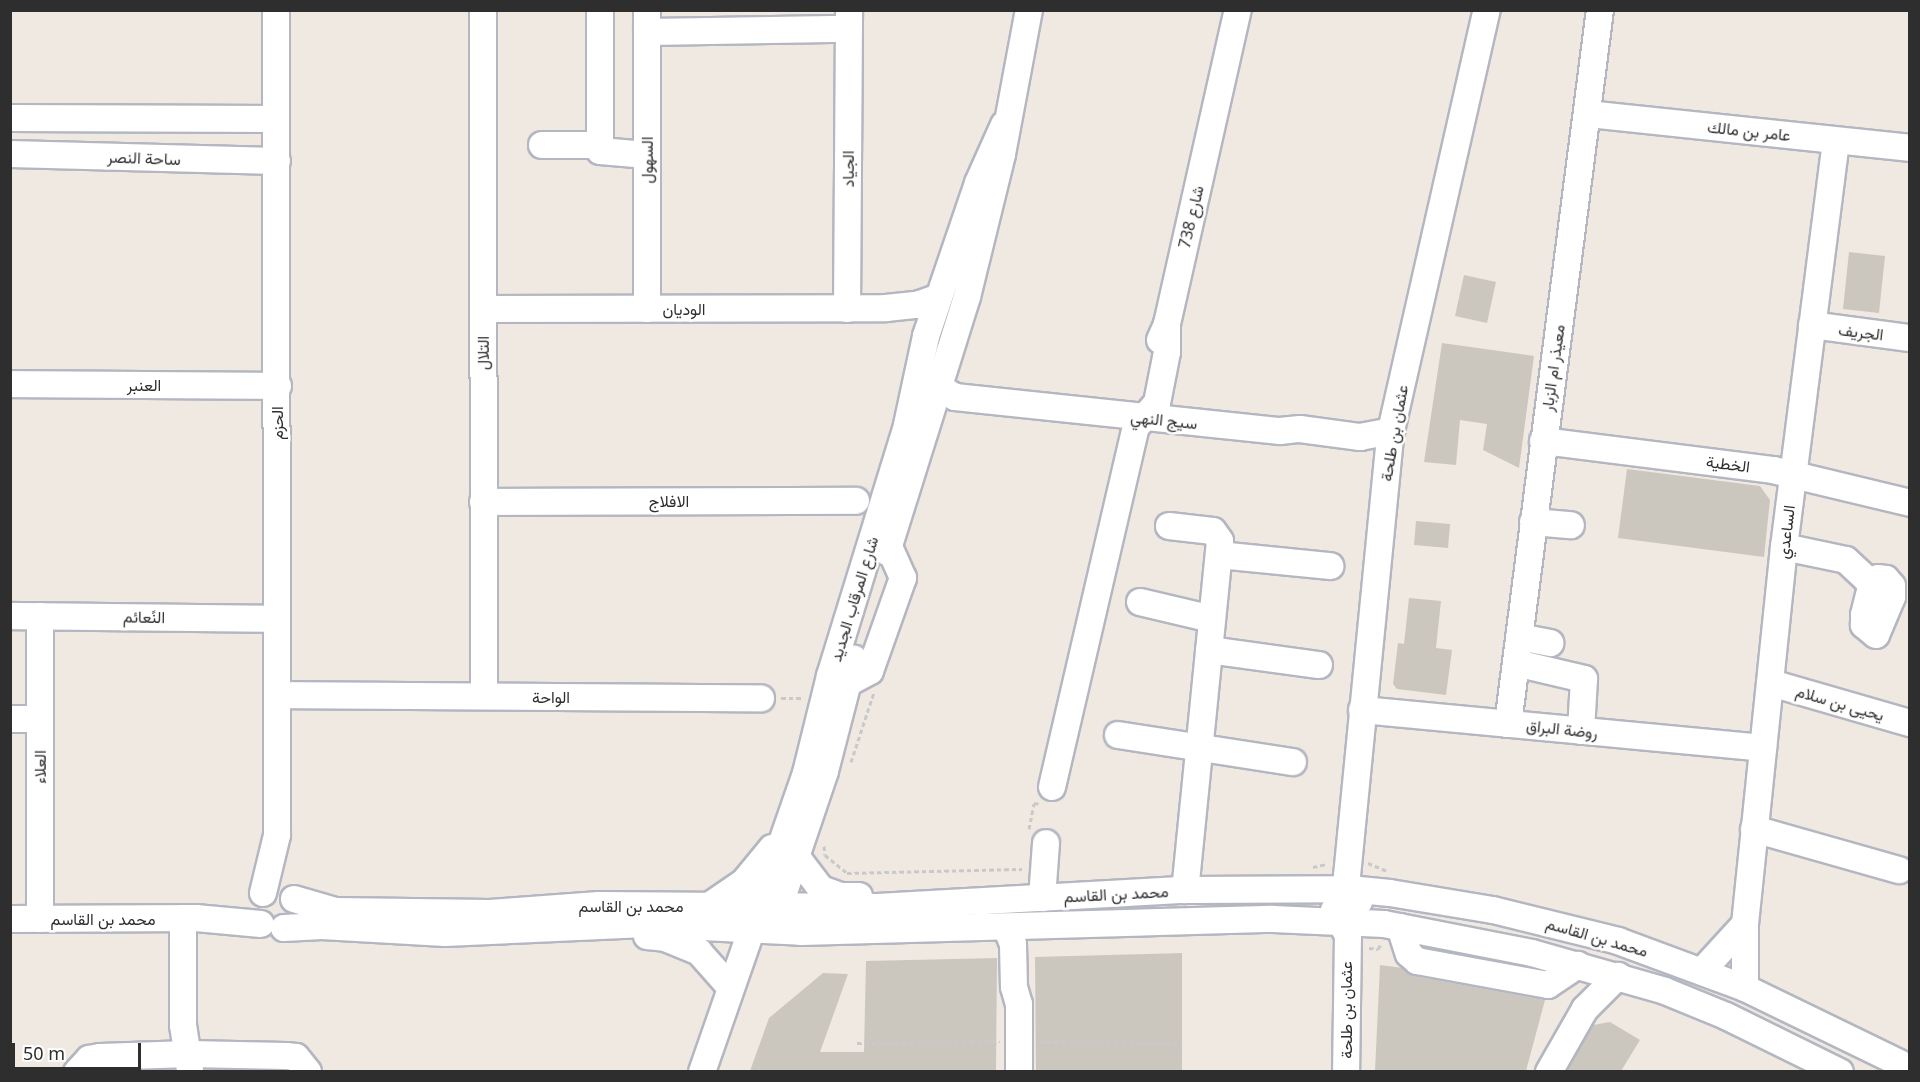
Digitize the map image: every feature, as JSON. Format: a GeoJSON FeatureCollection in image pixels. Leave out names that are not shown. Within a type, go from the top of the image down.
{"type":"FeatureCollection","features":[{"type":"Feature","properties":{"kind":"street","name":"الحزم"},"geometry":{"type":"LineString","coordinates":[[276,10],[278,835],[292,897]]}},
{"type":"Feature","properties":{"kind":"street","name":"التلال"},"geometry":{"type":"LineString","coordinates":[[483,10],[484,696]]}},
{"type":"Feature","properties":{"kind":"street"},"geometry":{"type":"LineString","coordinates":[[600,10],[598,145],[600,151],[608,154],[647,155]]}},
{"type":"Feature","properties":{"kind":"street","name":"شارع المرقاب الجديد"},"geometry":{"type":"LineString","coordinates":[[702,1071],[730,987],[796,856],[857,680],[889,546],[940,388],[975,265],[1002,154],[1004,125],[1029,10]]}},
{"type":"Feature","properties":{"kind":"street","name":"شارع 738"},"geometry":{"type":"LineString","coordinates":[[1053,787],[1148,416],[1157,403],[1163,375],[1167,324],[1238,10]]}},
{"type":"Feature","properties":{"kind":"street","name":"عثمان بن طلحة"},"geometry":{"type":"LineString","coordinates":[[1349,889],[1362,710],[1391,431],[1487,10]]}},
{"type":"Feature","properties":{"kind":"street","name":"معيذر ام الزبار"},"geometry":{"type":"LineString","coordinates":[[1508,724],[1543,441],[1588,114],[1597,11]]}},
{"type":"Feature","properties":{"kind":"street","name":"الجياد"},"geometry":{"type":"LineString","coordinates":[[647,21],[849,20],[847,309]]}},
{"type":"Feature","properties":{"kind":"street","name":"السهول"},"geometry":{"type":"LineString","coordinates":[[647,21],[647,309]]}},
{"type":"Feature","properties":{"kind":"street","name":"عامر بن مالك"},"geometry":{"type":"LineString","coordinates":[[1588,114],[1910,148]]}},
{"type":"Feature","properties":{"kind":"street"},"geometry":{"type":"LineString","coordinates":[[10,118],[276,119]]}},
{"type":"Feature","properties":{"kind":"street","name":"شارع المرقاب الجديد"},"geometry":{"type":"LineString","coordinates":[[765,919],[787,825],[813,750],[825,698],[904,434],[926,336],[978,183],[1004,125]]}},
{"type":"Feature","properties":{"kind":"street","name":"الساعدي"},"geometry":{"type":"LineString","coordinates":[[1745,988],[1745,924],[1784,547],[1836,141]]}},
{"type":"Feature","properties":{"kind":"street"},"geometry":{"type":"LineString","coordinates":[[542,145],[598,145]]}},
{"type":"Feature","properties":{"kind":"street","name":"ساحة النصر"},"geometry":{"type":"LineString","coordinates":[[10,154],[277,162]]}},
{"type":"Feature","properties":{"kind":"street"},"geometry":{"type":"LineString","coordinates":[[940,388],[936,360],[956,280],[954,253]]}},
{"type":"Feature","properties":{"kind":"street","name":"الوديان"},"geometry":{"type":"LineString","coordinates":[[483,309],[886,309],[939,297]]}},
{"type":"Feature","properties":{"kind":"street","name":"الوديان"},"geometry":{"type":"LineString","coordinates":[[886,309],[908,317],[926,336]]}},
{"type":"Feature","properties":{"kind":"street","name":"الجريف"},"geometry":{"type":"LineString","coordinates":[[1812,325],[1910,338]]}},
{"type":"Feature","properties":{"kind":"street","name":"العنبر"},"geometry":{"type":"LineString","coordinates":[[10,384],[278,386]]}},
{"type":"Feature","properties":{"kind":"street","name":"سيج النهي"},"geometry":{"type":"LineString","coordinates":[[940,388],[955,397],[1280,431],[1300,429],[1360,437],[1391,431]]}},
{"type":"Feature","properties":{"kind":"street"},"geometry":{"type":"LineString","coordinates":[[1280,431],[1359,450],[1386,467]]}},
{"type":"Feature","properties":{"kind":"street","name":"الخطية"},"geometry":{"type":"LineString","coordinates":[[1543,441],[1794,474],[1910,503]]}},
{"type":"Feature","properties":{"kind":"street","name":"الافلاج"},"geometry":{"type":"LineString","coordinates":[[483,502],[856,501]]}},
{"type":"Feature","properties":{"kind":"street"},"geometry":{"type":"LineString","coordinates":[[1533,522],[1570,525]]}},
{"type":"Feature","properties":{"kind":"street"},"geometry":{"type":"LineString","coordinates":[[1169,526],[1217,533],[1219,555],[1185,890]]}},
{"type":"Feature","properties":{"kind":"street"},"geometry":{"type":"LineString","coordinates":[[1784,547],[1846,560],[1872,584]]}},
{"type":"Feature","properties":{"kind":"street"},"geometry":{"type":"LineString","coordinates":[[1219,555],[1330,566]]}},
{"type":"Feature","properties":{"kind":"street"},"geometry":{"type":"LineString","coordinates":[[1140,602],[1212,619]]}},
{"type":"Feature","properties":{"kind":"street","name":"النًعائم"},"geometry":{"type":"LineString","coordinates":[[10,616],[277,619]]}},
{"type":"Feature","properties":{"kind":"street","name":"العلاء"},"geometry":{"type":"LineString","coordinates":[[40,616],[40,919]]}},
{"type":"Feature","properties":{"kind":"street"},"geometry":{"type":"LineString","coordinates":[[1519,638],[1550,643]]}},
{"type":"Feature","properties":{"kind":"street"},"geometry":{"type":"LineString","coordinates":[[1209,650],[1319,665]]}},
{"type":"Feature","properties":{"kind":"street"},"geometry":{"type":"LineString","coordinates":[[1516,663],[1584,679],[1581,732]]}},
{"type":"Feature","properties":{"kind":"street","name":"يحيى بن سلام"},"geometry":{"type":"LineString","coordinates":[[1771,683],[1910,723]]}},
{"type":"Feature","properties":{"kind":"street","name":"الواحة"},"geometry":{"type":"LineString","coordinates":[[278,695],[761,698]]}},
{"type":"Feature","properties":{"kind":"street","name":"روضة البراق"},"geometry":{"type":"LineString","coordinates":[[1362,710],[1763,748]]}},
{"type":"Feature","properties":{"kind":"street"},"geometry":{"type":"LineString","coordinates":[[10,719],[40,719]]}},
{"type":"Feature","properties":{"kind":"street"},"geometry":{"type":"LineString","coordinates":[[1118,735],[1199,750],[1293,762]]}},
{"type":"Feature","properties":{"kind":"street"},"geometry":{"type":"LineString","coordinates":[[709,906],[744,882],[787,825]]}},
{"type":"Feature","properties":{"kind":"street"},"geometry":{"type":"LineString","coordinates":[[1754,829],[1899,870]]}},
{"type":"Feature","properties":{"kind":"street","name":"الحزم"},"geometry":{"type":"LineString","coordinates":[[261,895],[278,835]]}},
{"type":"Feature","properties":{"kind":"street"},"geometry":{"type":"LineString","coordinates":[[1044,897],[1049,843]]}},
{"type":"Feature","properties":{"kind":"street"},"geometry":{"type":"LineString","coordinates":[[796,856],[813,883],[830,893],[904,895],[926,904]]}},
{"type":"Feature","properties":{"kind":"street"},"geometry":{"type":"LineString","coordinates":[[1350,862],[1378,892]]}},
{"type":"Feature","properties":{"kind":"street"},"geometry":{"type":"LineString","coordinates":[[275,888],[292,897],[294,919],[273,926],[255,912],[261,895],[275,888]]}},
{"type":"Feature","properties":{"kind":"street"},"geometry":{"type":"LineString","coordinates":[[1308,889],[1332,921]]}},
{"type":"Feature","properties":{"kind":"street"},"geometry":{"type":"LineString","coordinates":[[1349,889],[1392,926]]}},
{"type":"Feature","properties":{"kind":"street","name":"محمد بن القاسم"},"geometry":{"type":"LineString","coordinates":[[10,919],[191,918],[273,926],[322,926],[445,933],[607,924],[765,919],[926,904],[1185,890],[1349,889],[1493,910],[1557,924],[1703,970],[1910,1068]]}},
{"type":"Feature","properties":{"kind":"street","name":"محمد بن القاسم"},"geometry":{"type":"LineString","coordinates":[[191,918],[261,895]]}},
{"type":"Feature","properties":{"kind":"street","name":"محمد بن القاسم"},"geometry":{"type":"LineString","coordinates":[[292,897],[321,909],[350,912],[490,913],[577,905],[709,906],[765,919],[1006,927],[1332,921],[1392,926],[1618,976],[1726,1016],[1830,1068]]}},
{"type":"Feature","properties":{"kind":"street"},"geometry":{"type":"LineString","coordinates":[[190,1063],[183,1024],[191,918]]}},
{"type":"Feature","properties":{"kind":"street","name":"عثمان بن طلحة"},"geometry":{"type":"LineString","coordinates":[[1332,921],[1348,935],[1346,1071]]}},
{"type":"Feature","properties":{"kind":"street"},"geometry":{"type":"LineString","coordinates":[[607,924],[623,933],[665,938],[687,945],[710,961],[730,987]]}},
{"type":"Feature","properties":{"kind":"street"},"geometry":{"type":"LineString","coordinates":[[1703,970],[1745,924]]}},
{"type":"Feature","properties":{"kind":"street"},"geometry":{"type":"LineString","coordinates":[[1019,1004],[1028,983],[1029,939],[1033,925]]}},
{"type":"Feature","properties":{"kind":"street"},"geometry":{"type":"LineString","coordinates":[[1006,927],[1013,944],[1014,987],[1019,1004],[1019,1071]]}},
{"type":"Feature","properties":{"kind":"street"},"geometry":{"type":"LineString","coordinates":[[1580,966],[1585,1009]]}},
{"type":"Feature","properties":{"kind":"street"},"geometry":{"type":"LineString","coordinates":[[1549,1071],[1585,1009],[1618,976]]}},
{"type":"Feature","properties":{"kind":"street"},"geometry":{"type":"LineString","coordinates":[[77,1071],[89,1059],[100,1057],[190,1063],[286,1056],[296,1057],[308,1071]]}},
{"type":"Feature","properties":{"kind":"path"},"geometry":{"type":"LineString","coordinates":[[849,768],[874,693],[857,680]]}},
{"type":"Feature","properties":{"kind":"path"},"geometry":{"type":"LineString","coordinates":[[761,698],[825,698]]}},
{"type":"Feature","properties":{"kind":"path"},"geometry":{"type":"LineString","coordinates":[[824,843],[825,855],[847,873],[1022,869]]}},
{"type":"Feature","properties":{"kind":"building"},"geometry":{"type":"Polygon","coordinates":[[[1849,252],[1885,256],[1879,313],[1843,309],[1849,252]]]}},
{"type":"Feature","properties":{"kind":"building"},"geometry":{"type":"Polygon","coordinates":[[[1464,275],[1496,282],[1487,323],[1455,316],[1464,275]]]}},
{"type":"Feature","properties":{"kind":"building"},"geometry":{"type":"Polygon","coordinates":[[[1442,343],[1534,356],[1519,468],[1483,450],[1487,424],[1460,420],[1456,465],[1424,462],[1442,343]]]}},
{"type":"Feature","properties":{"kind":"building"},"geometry":{"type":"Polygon","coordinates":[[[1627,469],[1760,486],[1770,500],[1764,557],[1618,538],[1627,469]]]}},
{"type":"Feature","properties":{"kind":"building"},"geometry":{"type":"Polygon","coordinates":[[[1416,521],[1450,524],[1448,548],[1414,545],[1416,521]]]}},
{"type":"Feature","properties":{"kind":"building"},"geometry":{"type":"Polygon","coordinates":[[[1409,598],[1441,601],[1436,648],[1452,650],[1446,695],[1397,689],[1393,684],[1398,643],[1404,644],[1409,598]]]}},
{"type":"Feature","properties":{"kind":"building"},"geometry":{"type":"Polygon","coordinates":[[[1182,953],[1182,1071],[1036,1071],[1035,957],[1182,953]]]}},
{"type":"Feature","properties":{"kind":"building"},"geometry":{"type":"Polygon","coordinates":[[[997,958],[996,1071],[750,1071],[769,1018],[823,973],[848,974],[820,1052],[864,1052],[866,961],[997,958]]]}},
{"type":"Feature","properties":{"kind":"building"},"geometry":{"type":"Polygon","coordinates":[[[1380,965],[1403,968],[1414,976],[1545,1000],[1526,1071],[1375,1071],[1380,965]]]}},
{"type":"Feature","properties":{"kind":"building"},"geometry":{"type":"Polygon","coordinates":[[[1610,1022],[1640,1040],[1621,1071],[1567,1071],[1593,1025],[1610,1022]]]}}]}
